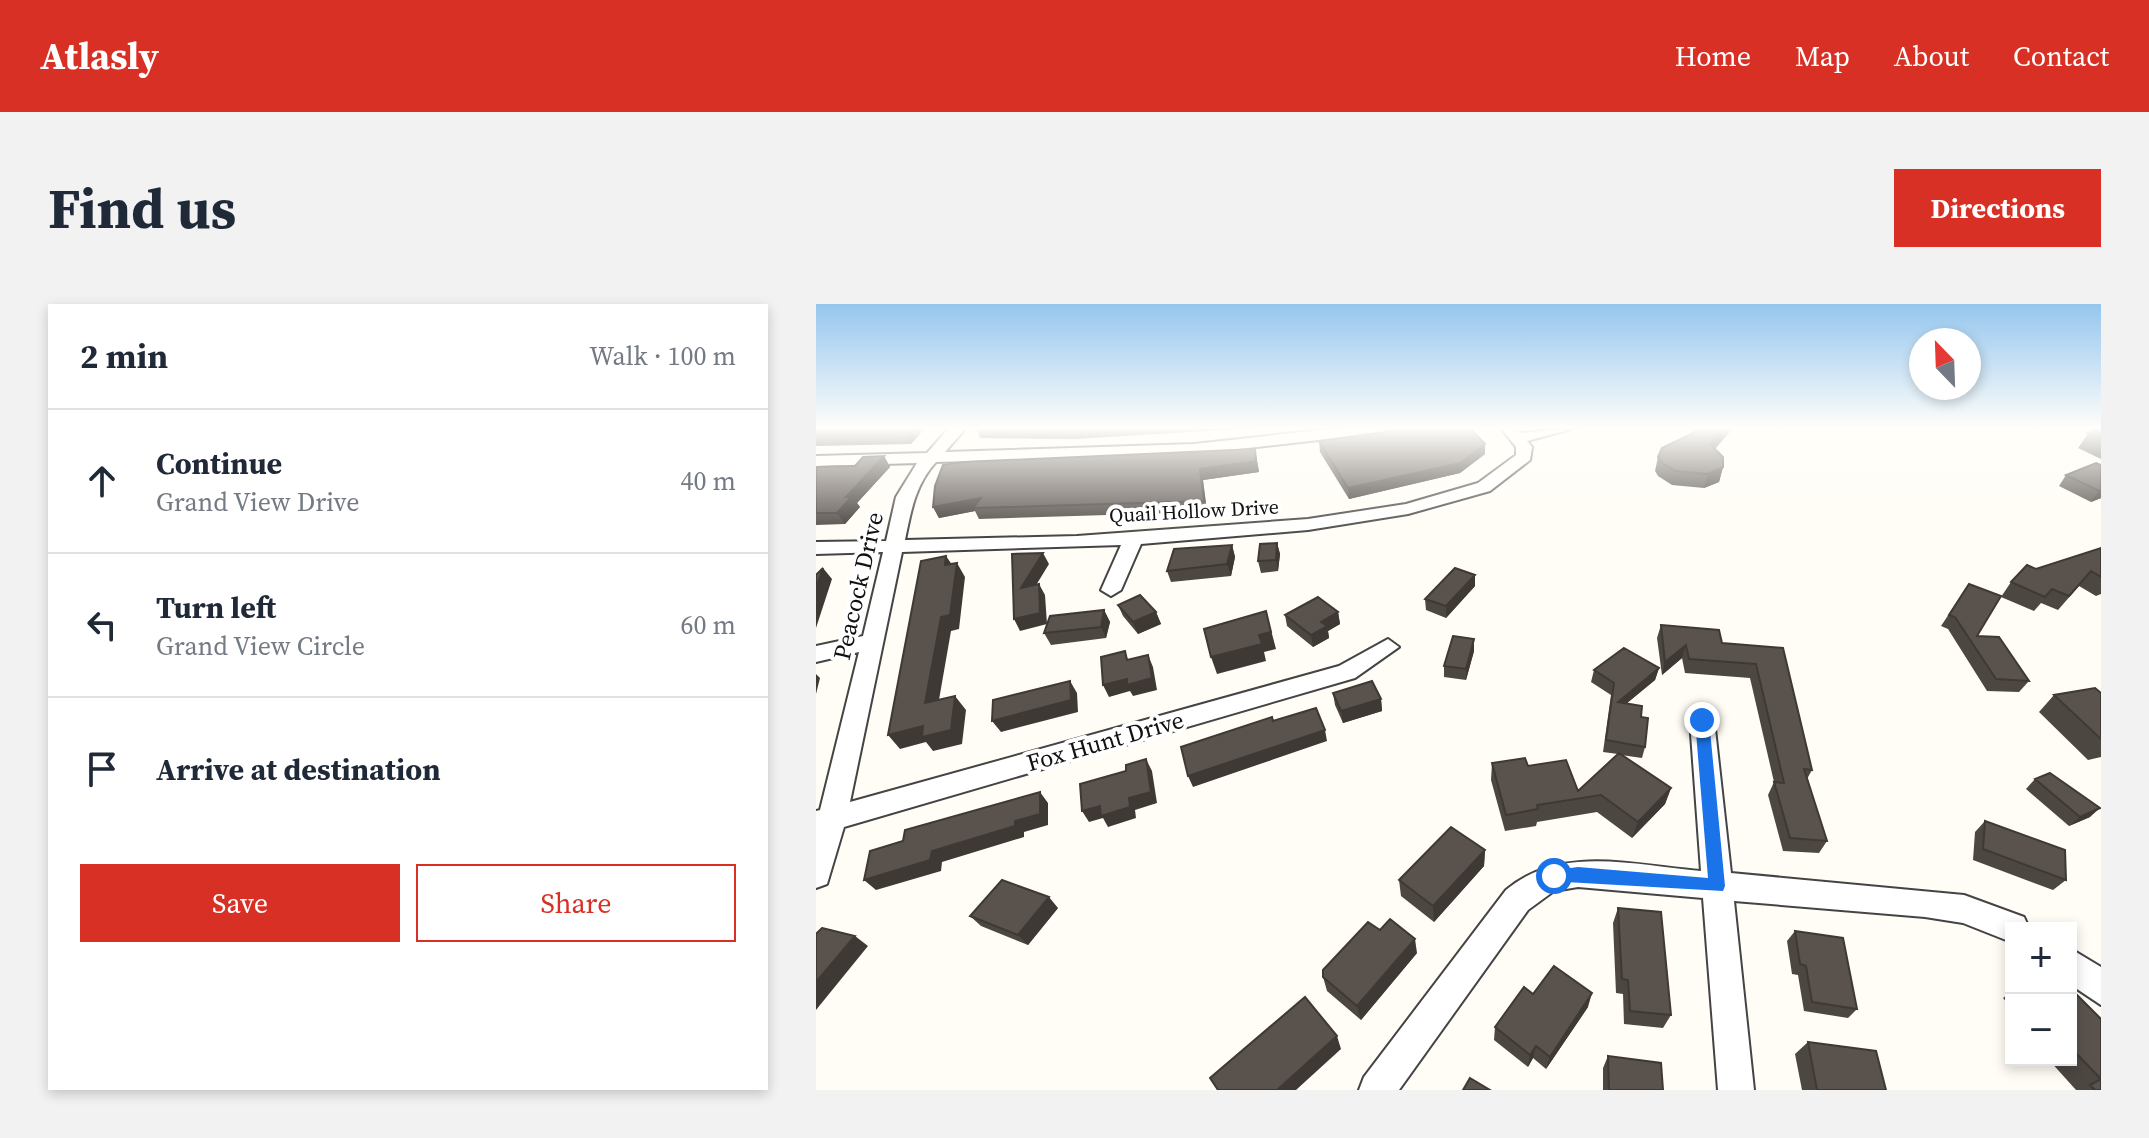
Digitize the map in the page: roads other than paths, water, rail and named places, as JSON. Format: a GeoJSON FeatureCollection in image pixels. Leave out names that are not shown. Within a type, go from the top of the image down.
{"type":"FeatureCollection","features":[{"type":"Feature","properties":{"kind":"street","name":"Peacock Drive"},"geometry":{"type":"LineString","coordinates":[[816,875],[824,821],[909,486],[926,465]]}},
{"type":"Feature","properties":{"kind":"street","name":"Quail Hollow Drive"},"geometry":{"type":"LineString","coordinates":[[816,548],[1277,530],[1351,521],[1431,504],[1506,477],[1517,465]]}},
{"type":"Feature","properties":{"kind":"street"},"geometry":{"type":"LineString","coordinates":[[1111,590],[1134,537]]}},
{"type":"Feature","properties":{"kind":"street"},"geometry":{"type":"LineString","coordinates":[[816,654],[872,641]]}},
{"type":"Feature","properties":{"kind":"street","name":"Fox Hunt Drive"},"geometry":{"type":"LineString","coordinates":[[824,821],[1347,672],[1388,647]]}},
{"type":"Feature","properties":{"kind":"street"},"geometry":{"type":"LineString","coordinates":[[1702,720],[1736,1090]]}},
{"type":"Feature","properties":{"kind":"street"},"geometry":{"type":"LineString","coordinates":[[1377,1090],[1517,900],[1533,885],[1554,876],[1578,874],[1925,903],[1964,909],[2005,925]]}},
{"type":"Feature","properties":{"kind":"street"},"geometry":{"type":"LineString","coordinates":[[2077,970],[2101,988]]}}]}
